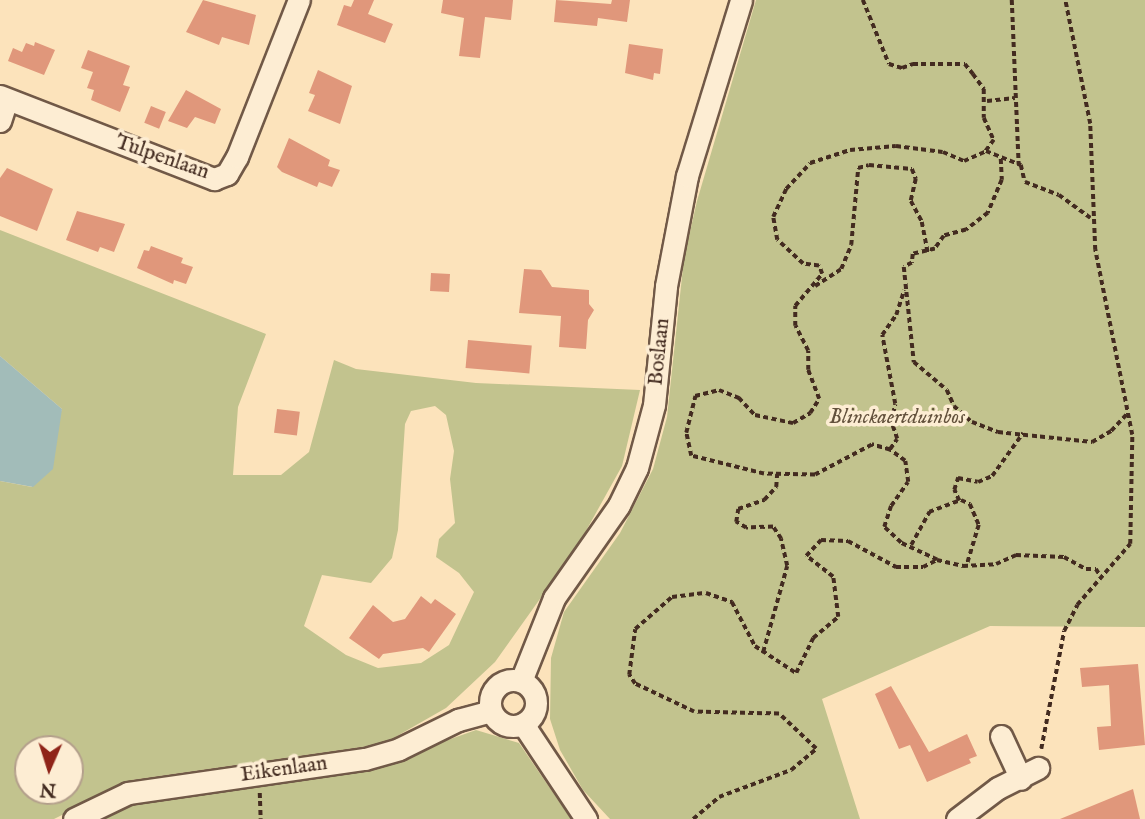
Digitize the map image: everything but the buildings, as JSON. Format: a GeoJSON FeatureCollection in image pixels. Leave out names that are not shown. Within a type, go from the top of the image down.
{"type":"FeatureCollection","features":[{"type":"Feature","properties":{"kind":"street","name":"Tulpenlaan"},"geometry":{"type":"LineString","coordinates":[[4,98],[214,179],[227,174],[237,157],[299,0]]}},
{"type":"Feature","properties":{"kind":"street","name":"Boslaan"},"geometry":{"type":"LineString","coordinates":[[521,681],[554,598],[619,505],[637,468],[654,405],[666,286],[687,176],[741,0]]}},
{"type":"Feature","properties":{"kind":"street"},"geometry":{"type":"LineString","coordinates":[[0,121],[4,98]]}},
{"type":"Feature","properties":{"kind":"street"},"geometry":{"type":"LineString","coordinates":[[521,681],[531,689],[536,701],[534,712],[523,724],[503,723],[491,711],[491,697],[499,684],[521,681]]}},
{"type":"Feature","properties":{"kind":"street","name":"Eikenlaan"},"geometry":{"type":"LineString","coordinates":[[74,819],[128,793],[365,759],[399,749],[458,720],[491,711]]}},
{"type":"Feature","properties":{"kind":"street"},"geometry":{"type":"LineString","coordinates":[[523,724],[586,819]]}},
{"type":"Feature","properties":{"kind":"street"},"geometry":{"type":"LineString","coordinates":[[957,819],[998,788],[1030,774],[1001,736]]}},
{"type":"Feature","properties":{"kind":"path"},"geometry":{"type":"LineString","coordinates":[[816,286],[822,274],[819,266],[790,255],[778,240],[773,217],[786,189],[810,163],[849,150],[896,146],[943,152],[964,161],[986,151],[994,140],[984,118],[987,101],[965,64],[913,64],[902,68],[889,64],[863,0]]}},
{"type":"Feature","properties":{"kind":"path"},"geometry":{"type":"LineString","coordinates":[[1012,0],[1019,165],[1025,182],[1059,195],[1091,218]]}},
{"type":"Feature","properties":{"kind":"path"},"geometry":{"type":"LineString","coordinates":[[1030,774],[1064,631],[1077,606],[1130,544],[1132,435],[1091,218],[1090,124],[1065,0]]}},
{"type":"Feature","properties":{"kind":"path"},"geometry":{"type":"LineString","coordinates":[[987,101],[1015,98]]}},
{"type":"Feature","properties":{"kind":"path"},"geometry":{"type":"LineString","coordinates":[[986,151],[1019,165]]}},
{"type":"Feature","properties":{"kind":"path"},"geometry":{"type":"LineString","coordinates":[[928,252],[944,236],[966,230],[988,213],[1002,180],[1001,159]]}},
{"type":"Feature","properties":{"kind":"path"},"geometry":{"type":"LineString","coordinates":[[928,252],[922,222],[911,201],[916,179],[912,169],[869,165],[858,169],[851,245],[841,269],[816,286],[795,306],[795,326],[808,351],[807,370],[819,399],[810,413],[793,423],[755,415],[739,398],[719,390],[695,396],[686,433],[691,456],[777,474],[814,475],[872,445],[890,450],[905,461],[908,482],[891,506],[884,527],[901,543],[911,545],[937,560],[967,565],[996,564],[1016,555],[1064,557],[1086,569],[1096,569],[1101,577]]}},
{"type":"Feature","properties":{"kind":"path"},"geometry":{"type":"LineString","coordinates":[[928,252],[921,249],[913,254],[912,263],[904,267],[914,362],[947,390],[954,406],[972,422],[998,432],[1093,442],[1111,431],[1127,414]]}},
{"type":"Feature","properties":{"kind":"path"},"geometry":{"type":"LineString","coordinates":[[890,450],[897,439],[891,422],[895,404],[882,335],[896,315],[905,288]]}},
{"type":"Feature","properties":{"kind":"path"},"geometry":{"type":"LineString","coordinates":[[959,501],[954,490],[958,478],[978,482],[992,476],[1023,433]]}},
{"type":"Feature","properties":{"kind":"path"},"geometry":{"type":"LineString","coordinates":[[763,652],[787,566],[773,527],[746,528],[736,522],[738,509],[764,500],[776,487],[777,474]]}},
{"type":"Feature","properties":{"kind":"path"},"geometry":{"type":"LineString","coordinates":[[911,545],[929,512],[959,501],[970,505],[979,525],[967,565]]}},
{"type":"Feature","properties":{"kind":"path"},"geometry":{"type":"LineString","coordinates":[[693,819],[719,797],[791,770],[816,749],[779,714],[694,712],[635,684],[629,676],[635,629],[672,597],[706,593],[732,602],[763,652],[796,673],[813,638],[838,617],[833,576],[806,556],[821,540],[848,541],[896,567],[923,568],[937,560]]}},
{"type":"Feature","properties":{"kind":"path"},"geometry":{"type":"LineString","coordinates":[[260,774],[261,819]]}},
{"type":"Feature","properties":{"kind":"green space","name":"Blinckaertduinbos"},"geometry":{"type":"Polygon","coordinates":[[[756,0],[1145,0],[1145,627],[990,626],[822,699],[860,819],[610,819],[583,790],[560,750],[550,719],[551,658],[564,612],[620,533],[653,469],[667,417],[684,258],[697,201],[756,0]]]}},
{"type":"Feature","properties":{"kind":"green space"},"geometry":{"type":"Polygon","coordinates":[[[0,230],[266,334],[238,407],[233,475],[281,475],[309,452],[334,360],[356,369],[476,383],[640,390],[622,466],[577,547],[495,662],[446,708],[383,744],[132,780],[84,804],[84,735],[14,735],[14,805],[82,805],[54,819],[0,819],[0,481],[32,487],[62,409],[0,356],[0,230]],[[435,406],[411,411],[405,424],[398,530],[392,558],[371,583],[322,575],[304,626],[346,655],[378,668],[421,663],[449,645],[474,592],[459,573],[436,557],[439,539],[455,523],[450,479],[454,451],[446,415],[435,406]]]}},
{"type":"Feature","properties":{"kind":"green space"},"geometry":{"type":"Polygon","coordinates":[[[476,730],[519,743],[571,819],[95,819],[131,803],[366,769],[476,730]]]}},
{"type":"Feature","properties":{"kind":"water"},"geometry":{"type":"Polygon","coordinates":[[[0,356],[62,409],[53,469],[33,487],[0,481],[0,356]]]}}]}
